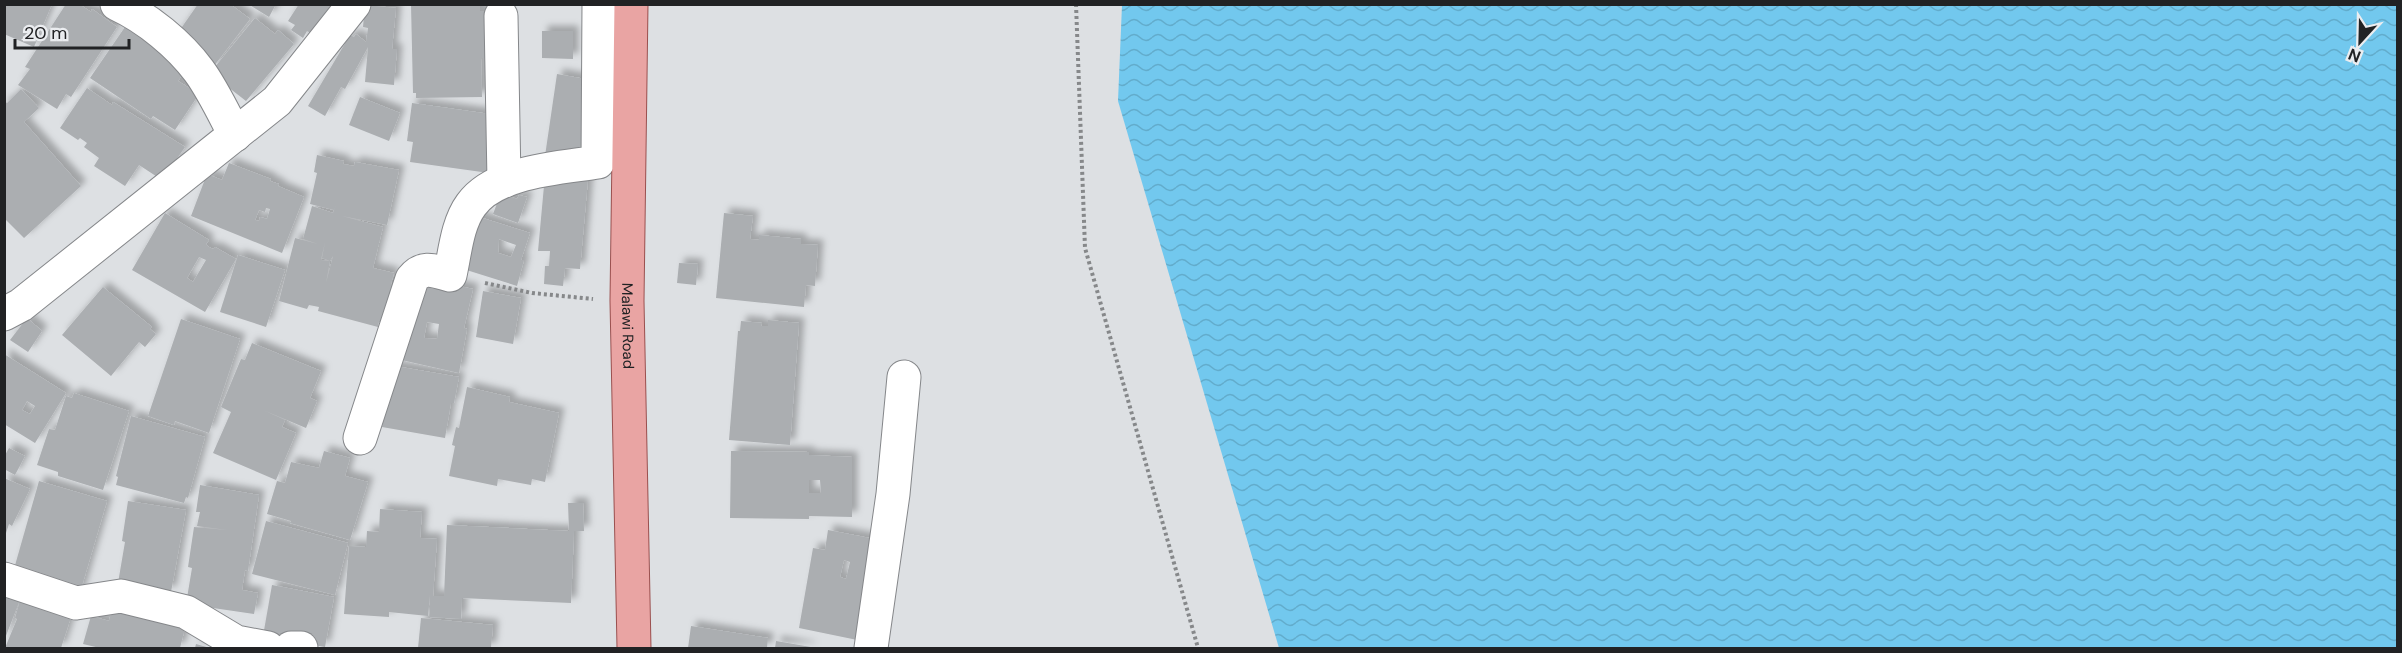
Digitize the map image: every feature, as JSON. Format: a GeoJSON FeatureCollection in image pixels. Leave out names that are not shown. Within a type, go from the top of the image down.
{"type":"FeatureCollection","features":[{"type":"Feature","properties":{"kind":"main road","name":"Malawi Road"},"geometry":{"type":"LineString","coordinates":[[631,4],[627,301],[634,648]]}},
{"type":"Feature","properties":{"kind":"street"},"geometry":{"type":"LineString","coordinates":[[117,4],[128,9],[173,43],[199,71],[236,135]]}},
{"type":"Feature","properties":{"kind":"street"},"geometry":{"type":"LineString","coordinates":[[4,314],[21,306],[277,101],[354,4]]}},
{"type":"Feature","properties":{"kind":"street"},"geometry":{"type":"LineString","coordinates":[[360,438],[412,279],[417,272],[426,269],[450,275],[460,227],[470,206],[483,191],[504,181],[546,170],[598,162],[599,4]]}},
{"type":"Feature","properties":{"kind":"street"},"geometry":{"type":"LineString","coordinates":[[501,16],[504,181]]}},
{"type":"Feature","properties":{"kind":"street"},"geometry":{"type":"LineString","coordinates":[[871,648],[893,494],[904,378]]}},
{"type":"Feature","properties":{"kind":"street"},"geometry":{"type":"LineString","coordinates":[[4,579],[76,603],[120,596],[186,612],[236,642],[268,648]]}},
{"type":"Feature","properties":{"kind":"street"},"geometry":{"type":"LineString","coordinates":[[291,648],[301,648]]}},
{"type":"Feature","properties":{"kind":"path"},"geometry":{"type":"LineString","coordinates":[[1076,4],[1085,248],[1198,648]]}},
{"type":"Feature","properties":{"kind":"path"},"geometry":{"type":"LineString","coordinates":[[450,275],[532,293],[597,299]]}},
{"type":"Feature","properties":{"kind":"water"},"geometry":{"type":"Polygon","coordinates":[[[1122,5],[2397,5],[2397,648],[1279,648],[1118,101],[1122,5]]]}},
{"type":"Feature","properties":{"kind":"building"},"geometry":{"type":"Polygon","coordinates":[[[4,4],[52,4],[34,47],[4,34],[4,4]]]}},
{"type":"Feature","properties":{"kind":"building"},"geometry":{"type":"Polygon","coordinates":[[[66,4],[79,4],[91,12],[92,9],[117,27],[71,97],[66,94],[57,109],[18,85],[30,69],[25,67],[66,4]]]}},
{"type":"Feature","properties":{"kind":"building"},"geometry":{"type":"Polygon","coordinates":[[[198,4],[230,4],[250,19],[214,66],[175,37],[198,4]]]}},
{"type":"Feature","properties":{"kind":"building"},"geometry":{"type":"Polygon","coordinates":[[[248,4],[276,4],[269,17],[248,4]]]}},
{"type":"Feature","properties":{"kind":"building"},"geometry":{"type":"Polygon","coordinates":[[[299,4],[334,4],[314,35],[307,31],[303,38],[291,30],[295,25],[288,21],[299,4]]]}},
{"type":"Feature","properties":{"kind":"building"},"geometry":{"type":"Polygon","coordinates":[[[411,4],[480,4],[480,11],[489,11],[490,58],[481,58],[482,97],[416,98],[416,93],[413,93],[411,4]]]}},
{"type":"Feature","properties":{"kind":"building"},"geometry":{"type":"Polygon","coordinates":[[[365,5],[396,8],[392,49],[397,49],[394,85],[365,82],[368,47],[345,89],[341,87],[325,116],[308,106],[350,35],[354,37],[356,34],[366,42],[368,28],[363,27],[365,5]]]}},
{"type":"Feature","properties":{"kind":"building"},"geometry":{"type":"Polygon","coordinates":[[[255,18],[275,34],[278,30],[294,44],[246,101],[210,73],[255,18]]]}},
{"type":"Feature","properties":{"kind":"building"},"geometry":{"type":"Polygon","coordinates":[[[125,27],[187,68],[178,81],[199,94],[175,130],[153,116],[151,119],[90,78],[125,27]]]}},
{"type":"Feature","properties":{"kind":"building"},"geometry":{"type":"Polygon","coordinates":[[[542,31],[573,31],[573,59],[542,58],[542,31]]]}},
{"type":"Feature","properties":{"kind":"building"},"geometry":{"type":"Polygon","coordinates":[[[557,74],[591,80],[580,162],[545,156],[557,74]]]}},
{"type":"Feature","properties":{"kind":"building"},"geometry":{"type":"Polygon","coordinates":[[[87,88],[185,147],[162,180],[139,165],[125,186],[94,166],[99,158],[84,147],[87,143],[60,128],[87,88]]]}},
{"type":"Feature","properties":{"kind":"building"},"geometry":{"type":"Polygon","coordinates":[[[21,89],[39,108],[24,122],[81,186],[24,238],[4,218],[4,101],[7,103],[21,89]]]}},
{"type":"Feature","properties":{"kind":"building"},"geometry":{"type":"Polygon","coordinates":[[[360,97],[400,113],[389,141],[349,125],[360,97]]]}},
{"type":"Feature","properties":{"kind":"building"},"geometry":{"type":"Polygon","coordinates":[[[412,103],[497,115],[489,173],[410,162],[413,142],[407,141],[412,103]]]}},
{"type":"Feature","properties":{"kind":"building"},"geometry":{"type":"Polygon","coordinates":[[[317,155],[344,161],[343,164],[354,166],[355,162],[399,170],[387,225],[342,216],[383,227],[373,268],[394,273],[391,284],[401,287],[390,325],[379,322],[378,327],[318,311],[319,307],[309,305],[307,309],[279,301],[295,238],[318,244],[303,239],[312,206],[333,213],[336,205],[334,210],[310,204],[317,173],[314,172],[317,155]],[[333,256],[330,261],[326,283],[333,256]]]}},
{"type":"Feature","properties":{"kind":"building"},"geometry":{"type":"Polygon","coordinates":[[[229,163],[271,179],[270,181],[279,184],[278,186],[304,197],[282,253],[191,216],[207,174],[222,180],[229,163]],[[266,208],[265,212],[259,210],[255,220],[259,221],[260,217],[267,219],[270,209],[266,208]]]}},
{"type":"Feature","properties":{"kind":"building"},"geometry":{"type":"Polygon","coordinates":[[[545,175],[575,183],[575,177],[588,179],[580,269],[565,268],[563,286],[544,284],[545,266],[549,266],[550,251],[538,251],[545,175]]]}},
{"type":"Feature","properties":{"kind":"building"},"geometry":{"type":"Polygon","coordinates":[[[501,193],[517,199],[519,195],[527,197],[518,223],[493,214],[501,193]]]}},
{"type":"Feature","properties":{"kind":"building"},"geometry":{"type":"Polygon","coordinates":[[[165,213],[209,240],[206,244],[209,247],[213,249],[215,247],[236,259],[205,312],[132,270],[165,213]],[[199,257],[187,278],[193,282],[206,260],[199,257]]]}},
{"type":"Feature","properties":{"kind":"building"},"geometry":{"type":"Polygon","coordinates":[[[724,213],[753,216],[750,239],[759,240],[759,235],[801,239],[801,244],[818,245],[815,286],[806,285],[804,307],[716,298],[724,213]]]}},
{"type":"Feature","properties":{"kind":"building"},"geometry":{"type":"Polygon","coordinates":[[[473,215],[530,233],[521,260],[524,260],[517,286],[457,267],[473,215]],[[499,239],[498,253],[511,257],[516,245],[499,239]]]}},
{"type":"Feature","properties":{"kind":"building"},"geometry":{"type":"Polygon","coordinates":[[[238,255],[285,270],[266,327],[220,312],[238,255]]]}},
{"type":"Feature","properties":{"kind":"building"},"geometry":{"type":"Polygon","coordinates":[[[679,263],[698,264],[696,285],[677,283],[679,263]]]}},
{"type":"Feature","properties":{"kind":"building"},"geometry":{"type":"Polygon","coordinates":[[[428,279],[473,289],[464,328],[467,329],[459,373],[397,359],[411,295],[424,298],[428,279]],[[427,322],[424,338],[437,339],[439,324],[427,322]]]}},
{"type":"Feature","properties":{"kind":"building"},"geometry":{"type":"Polygon","coordinates":[[[103,287],[152,327],[150,329],[156,334],[145,347],[139,342],[111,376],[62,335],[103,287]]]}},
{"type":"Feature","properties":{"kind":"building"},"geometry":{"type":"Polygon","coordinates":[[[483,291],[521,298],[513,344],[476,337],[483,291]]]}},
{"type":"Feature","properties":{"kind":"building"},"geometry":{"type":"Polygon","coordinates":[[[27,318],[42,331],[28,352],[10,340],[27,318]]]}},
{"type":"Feature","properties":{"kind":"building"},"geometry":{"type":"Polygon","coordinates":[[[181,319],[240,339],[209,433],[175,421],[174,425],[148,416],[181,319]]]}},
{"type":"Feature","properties":{"kind":"building"},"geometry":{"type":"Polygon","coordinates":[[[768,320],[799,323],[790,445],[729,440],[738,331],[740,331],[741,321],[762,323],[761,326],[768,326],[768,320]]]}},
{"type":"Feature","properties":{"kind":"building"},"geometry":{"type":"Polygon","coordinates":[[[252,343],[321,371],[310,398],[317,401],[306,428],[263,410],[285,420],[282,427],[296,433],[276,480],[213,453],[231,412],[221,407],[241,359],[245,360],[252,343]]]}},
{"type":"Feature","properties":{"kind":"building"},"geometry":{"type":"Polygon","coordinates":[[[4,354],[66,393],[35,443],[4,424],[4,354]],[[27,401],[22,410],[30,414],[35,406],[27,401]]]}},
{"type":"Feature","properties":{"kind":"building"},"geometry":{"type":"Polygon","coordinates":[[[389,365],[459,377],[454,403],[451,403],[445,438],[382,427],[388,395],[389,365]]]}},
{"type":"Feature","properties":{"kind":"building"},"geometry":{"type":"Polygon","coordinates":[[[467,387],[510,397],[509,402],[559,413],[545,482],[532,479],[531,485],[498,479],[497,486],[449,476],[455,446],[452,445],[456,427],[459,428],[467,387]]]}},
{"type":"Feature","properties":{"kind":"building"},"geometry":{"type":"Polygon","coordinates":[[[74,393],[129,411],[103,490],[58,476],[58,472],[37,465],[49,429],[55,430],[66,396],[72,398],[74,393]]]}},
{"type":"Feature","properties":{"kind":"building"},"geometry":{"type":"Polygon","coordinates":[[[131,416],[205,437],[188,498],[186,497],[184,503],[116,485],[118,477],[116,476],[131,416]]]}},
{"type":"Feature","properties":{"kind":"building"},"geometry":{"type":"Polygon","coordinates":[[[9,448],[25,456],[15,475],[4,469],[4,457],[9,448]]]}},
{"type":"Feature","properties":{"kind":"building"},"geometry":{"type":"Polygon","coordinates":[[[324,451],[350,458],[345,476],[368,482],[350,540],[267,514],[277,481],[285,483],[291,462],[319,468],[324,451]]]}},
{"type":"Feature","properties":{"kind":"building"},"geometry":{"type":"Polygon","coordinates":[[[731,451],[809,452],[809,455],[852,457],[852,517],[730,518],[731,451]],[[809,480],[809,493],[821,493],[820,480],[809,480]]]}},
{"type":"Feature","properties":{"kind":"building"},"geometry":{"type":"Polygon","coordinates":[[[4,478],[30,489],[12,526],[9,524],[5,536],[4,478]]]}},
{"type":"Feature","properties":{"kind":"building"},"geometry":{"type":"Polygon","coordinates":[[[39,481],[107,501],[79,596],[12,576],[39,481]]]}},
{"type":"Feature","properties":{"kind":"building"},"geometry":{"type":"Polygon","coordinates":[[[200,485],[259,495],[248,571],[245,570],[242,590],[258,593],[254,614],[186,604],[192,568],[188,567],[194,527],[227,530],[197,526],[200,512],[196,512],[200,485]]]}},
{"type":"Feature","properties":{"kind":"building"},"geometry":{"type":"Polygon","coordinates":[[[128,501],[186,510],[171,592],[118,583],[125,542],[122,541],[128,501]]]}},
{"type":"Feature","properties":{"kind":"building"},"geometry":{"type":"Polygon","coordinates":[[[568,503],[583,503],[584,531],[574,531],[571,603],[462,598],[461,619],[430,617],[430,595],[428,616],[389,612],[389,617],[344,614],[349,546],[366,547],[367,531],[379,532],[380,509],[422,512],[420,538],[437,539],[433,596],[444,596],[447,525],[569,531],[568,503]]]}},
{"type":"Feature","properties":{"kind":"building"},"geometry":{"type":"Polygon","coordinates":[[[266,521],[348,543],[335,595],[252,574],[266,521]]]}},
{"type":"Feature","properties":{"kind":"building"},"geometry":{"type":"Polygon","coordinates":[[[828,530],[875,539],[867,642],[799,628],[813,548],[825,550],[828,530]],[[844,560],[840,577],[846,579],[850,562],[844,560]]]}},
{"type":"Feature","properties":{"kind":"building"},"geometry":{"type":"Polygon","coordinates":[[[4,580],[72,614],[61,648],[5,648],[17,619],[15,618],[21,597],[4,641],[4,580]]]}},
{"type":"Feature","properties":{"kind":"building"},"geometry":{"type":"Polygon","coordinates":[[[272,585],[334,597],[325,647],[263,636],[272,585]]]}},
{"type":"Feature","properties":{"kind":"building"},"geometry":{"type":"Polygon","coordinates":[[[113,604],[186,624],[180,648],[100,648],[83,644],[91,616],[109,621],[113,604]]]}},
{"type":"Feature","properties":{"kind":"building"},"geometry":{"type":"Polygon","coordinates":[[[421,618],[493,625],[491,648],[418,648],[421,618]]]}},
{"type":"Feature","properties":{"kind":"building"},"geometry":{"type":"Polygon","coordinates":[[[691,626],[768,638],[767,648],[688,648],[691,626]]]}},
{"type":"Feature","properties":{"kind":"building"},"geometry":{"type":"Polygon","coordinates":[[[776,641],[811,647],[811,648],[775,648],[776,641]]]}},
{"type":"Feature","properties":{"kind":"building"},"geometry":{"type":"Polygon","coordinates":[[[196,644],[210,648],[195,648],[196,644]]]}}]}
